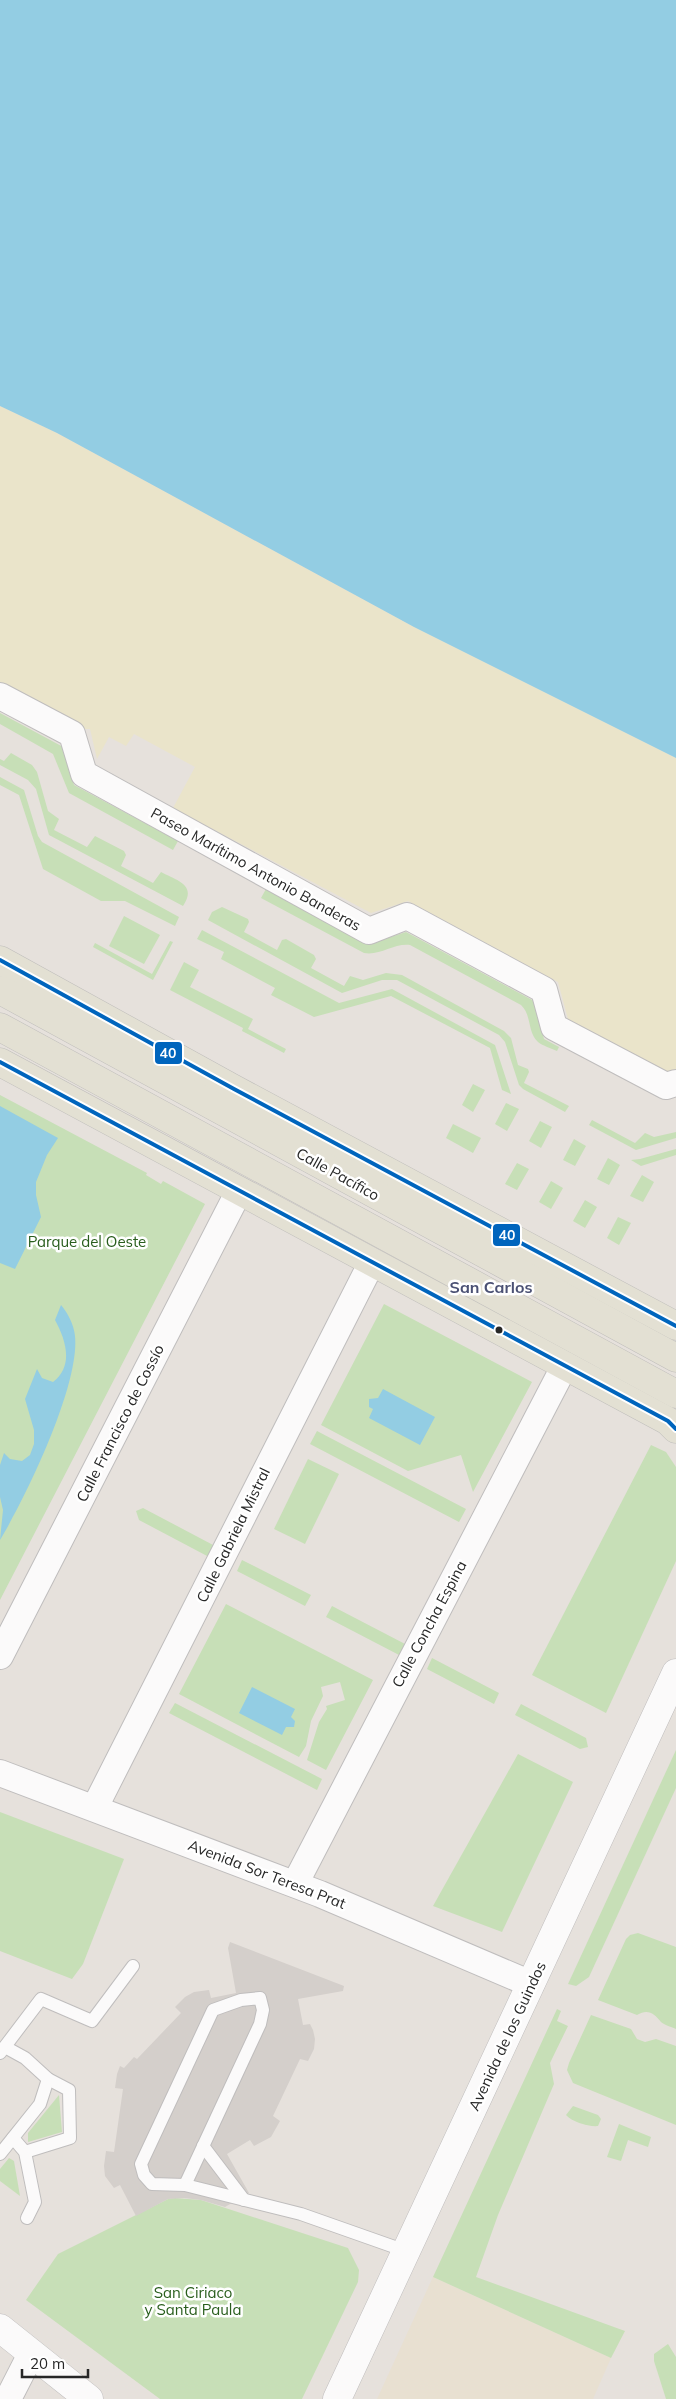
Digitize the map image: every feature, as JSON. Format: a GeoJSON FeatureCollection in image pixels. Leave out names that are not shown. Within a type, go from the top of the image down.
{"type":"FeatureCollection","features":[{"type":"Feature","properties":{"kind":"main road","name":"Calle Pacífico"},"geometry":{"type":"LineString","coordinates":[[0,960],[234,1089],[676,1326]]}},
{"type":"Feature","properties":{"kind":"main road","name":"Calle Pacífico"},"geometry":{"type":"LineString","coordinates":[[0,990],[676,1358]]}},
{"type":"Feature","properties":{"kind":"main road"},"geometry":{"type":"LineString","coordinates":[[0,1027],[676,1394]]}},
{"type":"Feature","properties":{"kind":"main road"},"geometry":{"type":"LineString","coordinates":[[0,1062],[565,1365],[668,1421],[676,1429]]}},
{"type":"Feature","properties":{"kind":"main road","name":"Avenida de los Guindos"},"geometry":{"type":"LineString","coordinates":[[337,2399],[676,1673]]}},
{"type":"Feature","properties":{"kind":"main road"},"geometry":{"type":"LineString","coordinates":[[0,2328],[89,2399]]}},
{"type":"Feature","properties":{"kind":"street","name":"Paseo Marítimo Antonio Banderas"},"geometry":{"type":"LineString","coordinates":[[0,696],[72,734],[84,774],[369,931],[407,916],[544,990],[554,1027],[666,1086],[676,1083]]}},
{"type":"Feature","properties":{"kind":"street","name":"Calle Francisco de Cossío"},"geometry":{"type":"LineString","coordinates":[[0,1656],[239,1191]]}},
{"type":"Feature","properties":{"kind":"street","name":"Calle Gabriela Mistral"},"geometry":{"type":"LineString","coordinates":[[95,1807],[372,1262]]}},
{"type":"Feature","properties":{"kind":"street","name":"Calle Concha Espina"},"geometry":{"type":"LineString","coordinates":[[295,1884],[565,1365]]}},
{"type":"Feature","properties":{"kind":"street","name":"Avenida Sor Teresa Prat"},"geometry":{"type":"LineString","coordinates":[[0,1773],[95,1807],[295,1884],[531,1984]]}},
{"type":"Feature","properties":{"kind":"street"},"geometry":{"type":"LineString","coordinates":[[8,2399],[31,2354]]}},
{"type":"Feature","properties":{"kind":"lane"},"geometry":{"type":"LineString","coordinates":[[25,2152],[70,2138],[69,2090],[48,2079],[25,2058],[2,2050],[41,1999],[92,2020],[133,1966]]}},
{"type":"Feature","properties":{"kind":"lane"},"geometry":{"type":"LineString","coordinates":[[185,2185],[260,2024],[263,2010],[260,1998],[241,2000],[213,2010],[141,2164],[144,2175],[152,2184],[185,2185],[301,2214],[406,2251]]}},
{"type":"Feature","properties":{"kind":"lane"},"geometry":{"type":"LineString","coordinates":[[0,2154],[40,2104],[48,2079]]}},
{"type":"Feature","properties":{"kind":"lane"},"geometry":{"type":"LineString","coordinates":[[13,2138],[25,2152],[35,2202],[28,2218]]}},
{"type":"Feature","properties":{"kind":"lane"},"geometry":{"type":"LineString","coordinates":[[203,2146],[244,2200]]}},
{"type":"Feature","properties":{"kind":"shaded area"},"geometry":{"type":"Polygon","coordinates":[[[230,1942],[344,1986],[343,1991],[298,1999],[303,2025],[310,2024],[313,2030],[315,2039],[314,2049],[308,2061],[300,2059],[273,2116],[280,2121],[271,2137],[254,2146],[250,2140],[227,2154],[249,2193],[225,2207],[201,2200],[168,2199],[136,2216],[120,2185],[114,2188],[105,2176],[106,2151],[114,2152],[123,2089],[115,2088],[117,2074],[120,2066],[124,2068],[134,2057],[137,2059],[181,2013],[175,2007],[185,1997],[194,1992],[209,1990],[211,1998],[236,1993],[228,1948],[230,1942]]]}},
{"type":"Feature","properties":{"kind":"shaded area"},"geometry":{"type":"Polygon","coordinates":[[[433,2277],[611,2358],[593,2399],[377,2399],[433,2277]]]}},
{"type":"Feature","properties":{"kind":"green space"},"geometry":{"type":"Polygon","coordinates":[[[0,713],[65,748],[74,785],[178,841],[173,850],[69,793],[53,754],[0,724],[0,713]]]}},
{"type":"Feature","properties":{"kind":"green space"},"geometry":{"type":"Polygon","coordinates":[[[11,753],[32,765],[37,772],[48,811],[59,819],[54,830],[87,847],[95,836],[124,851],[126,855],[121,866],[153,883],[161,872],[179,881],[187,888],[188,893],[183,906],[49,835],[36,789],[28,780],[0,765],[0,759],[4,761],[11,753]]]}},
{"type":"Feature","properties":{"kind":"green space"},"geometry":{"type":"Polygon","coordinates":[[[0,777],[24,790],[38,836],[42,842],[179,917],[175,926],[125,901],[101,901],[43,869],[19,795],[0,785],[0,777]]]}},
{"type":"Feature","properties":{"kind":"green space"},"geometry":{"type":"Polygon","coordinates":[[[266,889],[369,944],[406,932],[534,1001],[544,1039],[559,1047],[557,1051],[538,1042],[532,1033],[527,1014],[521,1005],[410,945],[398,946],[376,953],[364,953],[261,898],[266,889]]]}},
{"type":"Feature","properties":{"kind":"green space"},"geometry":{"type":"Polygon","coordinates":[[[222,907],[248,919],[249,922],[244,932],[277,950],[282,940],[286,939],[314,955],[316,959],[311,968],[344,986],[350,976],[363,980],[386,973],[402,975],[504,1031],[511,1038],[518,1065],[528,1069],[529,1072],[524,1083],[569,1106],[565,1112],[519,1085],[505,1042],[499,1035],[397,980],[382,980],[342,993],[208,920],[212,912],[222,907]]]}},
{"type":"Feature","properties":{"kind":"green space"},"geometry":{"type":"Polygon","coordinates":[[[124,916],[160,935],[144,964],[109,946],[124,916]]]}},
{"type":"Feature","properties":{"kind":"green space"},"geometry":{"type":"Polygon","coordinates":[[[202,930],[339,1003],[392,989],[495,1045],[511,1094],[502,1090],[490,1048],[391,996],[314,1017],[271,995],[275,988],[221,959],[224,952],[197,939],[202,930]]]}},
{"type":"Feature","properties":{"kind":"green space"},"geometry":{"type":"Polygon","coordinates":[[[170,941],[173,942],[153,980],[93,947],[95,943],[152,974],[170,941]]]}},
{"type":"Feature","properties":{"kind":"green space"},"geometry":{"type":"Polygon","coordinates":[[[184,962],[199,970],[190,987],[253,1019],[248,1029],[286,1049],[284,1053],[242,1031],[243,1028],[170,990],[184,962]]]}},
{"type":"Feature","properties":{"kind":"green space"},"geometry":{"type":"Polygon","coordinates":[[[473,1084],[485,1090],[473,1112],[462,1105],[473,1084]]]}},
{"type":"Feature","properties":{"kind":"green space","name":"Parque del Oeste"},"geometry":{"type":"Polygon","coordinates":[[[0,1095],[147,1173],[146,1175],[161,1184],[163,1181],[205,1204],[0,1600],[0,1095]]]}},
{"type":"Feature","properties":{"kind":"green space"},"geometry":{"type":"Polygon","coordinates":[[[506,1103],[519,1109],[507,1131],[495,1124],[506,1103]]]}},
{"type":"Feature","properties":{"kind":"green space"},"geometry":{"type":"Polygon","coordinates":[[[592,1120],[635,1143],[645,1133],[654,1137],[676,1132],[676,1138],[636,1150],[589,1125],[592,1120]]]}},
{"type":"Feature","properties":{"kind":"green space"},"geometry":{"type":"Polygon","coordinates":[[[540,1121],[552,1127],[541,1148],[529,1141],[540,1121]]]}},
{"type":"Feature","properties":{"kind":"green space"},"geometry":{"type":"Polygon","coordinates":[[[453,1124],[481,1138],[473,1153],[446,1138],[453,1124]]]}},
{"type":"Feature","properties":{"kind":"green space"},"geometry":{"type":"Polygon","coordinates":[[[574,1139],[586,1146],[575,1166],[563,1160],[574,1139]]]}},
{"type":"Feature","properties":{"kind":"green space"},"geometry":{"type":"Polygon","coordinates":[[[676,1149],[676,1155],[641,1166],[631,1160],[640,1159],[676,1149]]]}},
{"type":"Feature","properties":{"kind":"green space"},"geometry":{"type":"Polygon","coordinates":[[[608,1158],[620,1165],[609,1185],[597,1179],[608,1158]]]}},
{"type":"Feature","properties":{"kind":"green space"},"geometry":{"type":"Polygon","coordinates":[[[517,1163],[529,1169],[517,1190],[505,1184],[517,1163]]]}},
{"type":"Feature","properties":{"kind":"green space"},"geometry":{"type":"Polygon","coordinates":[[[642,1175],[654,1182],[643,1202],[630,1196],[642,1175]]]}},
{"type":"Feature","properties":{"kind":"green space"},"geometry":{"type":"Polygon","coordinates":[[[551,1181],[563,1188],[551,1209],[539,1202],[551,1181]]]}},
{"type":"Feature","properties":{"kind":"green space"},"geometry":{"type":"Polygon","coordinates":[[[585,1200],[597,1207],[585,1228],[573,1221],[585,1200]]]}},
{"type":"Feature","properties":{"kind":"green space"},"geometry":{"type":"Polygon","coordinates":[[[618,1217],[631,1223],[619,1245],[607,1238],[618,1217]]]}},
{"type":"Feature","properties":{"kind":"green space"},"geometry":{"type":"Polygon","coordinates":[[[384,1304],[532,1382],[473,1492],[461,1455],[408,1471],[321,1425],[384,1304]]]}},
{"type":"Feature","properties":{"kind":"green space"},"geometry":{"type":"Polygon","coordinates":[[[317,1431],[466,1509],[459,1522],[310,1444],[317,1431]]]}},
{"type":"Feature","properties":{"kind":"green space"},"geometry":{"type":"Polygon","coordinates":[[[651,1445],[666,1452],[676,1467],[676,1561],[606,1713],[532,1675],[651,1445]]]}},
{"type":"Feature","properties":{"kind":"green space"},"geometry":{"type":"Polygon","coordinates":[[[308,1459],[339,1474],[305,1544],[274,1529],[308,1459]]]}},
{"type":"Feature","properties":{"kind":"green space"},"geometry":{"type":"Polygon","coordinates":[[[143,1508],[215,1546],[209,1557],[139,1520],[136,1511],[143,1508]]]}},
{"type":"Feature","properties":{"kind":"green space"},"geometry":{"type":"Polygon","coordinates":[[[242,1560],[311,1595],[305,1606],[237,1571],[242,1560]]]}},
{"type":"Feature","properties":{"kind":"green space"},"geometry":{"type":"Polygon","coordinates":[[[226,1604],[373,1680],[326,1770],[307,1760],[319,1722],[327,1709],[326,1706],[345,1700],[340,1682],[321,1687],[323,1696],[311,1721],[306,1746],[299,1757],[179,1694],[226,1604]]]}},
{"type":"Feature","properties":{"kind":"green space"},"geometry":{"type":"Polygon","coordinates":[[[332,1606],[407,1645],[401,1656],[326,1617],[332,1606]]]}},
{"type":"Feature","properties":{"kind":"green space"},"geometry":{"type":"Polygon","coordinates":[[[432,1658],[499,1693],[494,1704],[427,1669],[432,1658]]]}},
{"type":"Feature","properties":{"kind":"green space"},"geometry":{"type":"Polygon","coordinates":[[[175,1703],[322,1779],[317,1790],[169,1713],[175,1703]]]}},
{"type":"Feature","properties":{"kind":"green space"},"geometry":{"type":"Polygon","coordinates":[[[521,1704],[586,1738],[588,1747],[580,1749],[515,1715],[521,1704]]]}},
{"type":"Feature","properties":{"kind":"green space"},"geometry":{"type":"Polygon","coordinates":[[[676,1750],[676,1788],[589,1977],[576,1986],[568,1984],[676,1750]]]}},
{"type":"Feature","properties":{"kind":"green space"},"geometry":{"type":"Polygon","coordinates":[[[518,1754],[573,1782],[502,1932],[433,1906],[518,1754]]]}},
{"type":"Feature","properties":{"kind":"green space"},"geometry":{"type":"Polygon","coordinates":[[[0,1812],[124,1859],[83,1964],[72,1979],[0,1951],[0,1812]]]}},
{"type":"Feature","properties":{"kind":"green space"},"geometry":{"type":"Polygon","coordinates":[[[638,1933],[676,1947],[676,2029],[662,2023],[651,2013],[645,2012],[637,2015],[598,2000],[626,1939],[630,1935],[638,1933]]]}},
{"type":"Feature","properties":{"kind":"green space"},"geometry":{"type":"Polygon","coordinates":[[[557,2009],[561,2011],[557,2021],[568,2026],[550,2063],[554,2084],[498,2215],[476,2277],[625,2331],[611,2358],[433,2277],[557,2009]]]}},
{"type":"Feature","properties":{"kind":"green space"},"geometry":{"type":"Polygon","coordinates":[[[591,2015],[631,2029],[637,2039],[645,2042],[656,2039],[676,2046],[676,2125],[573,2083],[567,2070],[591,2015]]]}},
{"type":"Feature","properties":{"kind":"green space"},"geometry":{"type":"Polygon","coordinates":[[[59,2095],[62,2132],[28,2142],[28,2133],[59,2095]]]}},
{"type":"Feature","properties":{"kind":"green space"},"geometry":{"type":"Polygon","coordinates":[[[573,2106],[598,2115],[601,2119],[598,2126],[590,2126],[569,2118],[566,2115],[573,2106]]]}},
{"type":"Feature","properties":{"kind":"green space"},"geometry":{"type":"Polygon","coordinates":[[[619,2124],[651,2137],[648,2147],[628,2140],[621,2161],[607,2157],[619,2124]]]}},
{"type":"Feature","properties":{"kind":"green space"},"geometry":{"type":"Polygon","coordinates":[[[9,2158],[14,2161],[20,2196],[0,2181],[0,2169],[9,2158]]]}},
{"type":"Feature","properties":{"kind":"green space","name":"San Ciriaco y Santa Paula"},"geometry":{"type":"Polygon","coordinates":[[[168,2199],[201,2200],[348,2248],[359,2270],[358,2282],[302,2399],[160,2399],[26,2300],[58,2254],[168,2199]]]}},
{"type":"Feature","properties":{"kind":"green space"},"geometry":{"type":"Polygon","coordinates":[[[668,2344],[676,2357],[676,2399],[666,2399],[654,2361],[654,2354],[668,2344]]]}},
{"type":"Feature","properties":{"kind":"sand"},"geometry":{"type":"Polygon","coordinates":[[[0,406],[57,433],[414,627],[676,758],[676,1071],[667,1073],[568,1019],[558,982],[408,901],[371,913],[173,808],[195,767],[134,734],[126,746],[109,737],[97,759],[90,729],[83,729],[0,684],[0,406]]]}},
{"type":"Feature","properties":{"kind":"water"},"geometry":{"type":"Polygon","coordinates":[[[0,0],[676,0],[676,758],[414,627],[57,433],[0,406],[0,0]]]}},
{"type":"Feature","properties":{"kind":"water"},"geometry":{"type":"Polygon","coordinates":[[[0,1106],[58,1138],[47,1155],[36,1182],[36,1195],[41,1217],[15,1269],[0,1263],[0,1106]]]}},
{"type":"Feature","properties":{"kind":"water"},"geometry":{"type":"Polygon","coordinates":[[[61,1305],[70,1319],[75,1336],[74,1357],[69,1382],[49,1440],[23,1497],[0,1540],[3,1510],[0,1497],[0,1465],[4,1453],[10,1459],[22,1461],[30,1455],[34,1444],[34,1430],[25,1399],[37,1369],[42,1378],[53,1382],[60,1376],[66,1361],[65,1344],[55,1320],[61,1305]]]}},
{"type":"Feature","properties":{"kind":"water"},"geometry":{"type":"Polygon","coordinates":[[[383,1389],[435,1417],[420,1445],[369,1418],[373,1409],[369,1407],[369,1399],[378,1398],[383,1389]]]}},
{"type":"Feature","properties":{"kind":"water"},"geometry":{"type":"Polygon","coordinates":[[[252,1687],[295,1709],[291,1717],[295,1721],[294,1727],[286,1727],[282,1735],[239,1713],[252,1687]]]}},
{"type":"Feature","properties":{"kind":"transit line","name":"40"},"geometry":{"type":"LineString","coordinates":[[0,960],[234,1089],[676,1326]]}},
{"type":"Feature","properties":{"kind":"transit line","name":"40"},"geometry":{"type":"LineString","coordinates":[[0,1062],[668,1421],[676,1429]]}},
{"type":"Feature","properties":{"kind":"district","name":"San Carlos"},"geometry":{"type":"Point","coordinates":[491,1287]}}]}
